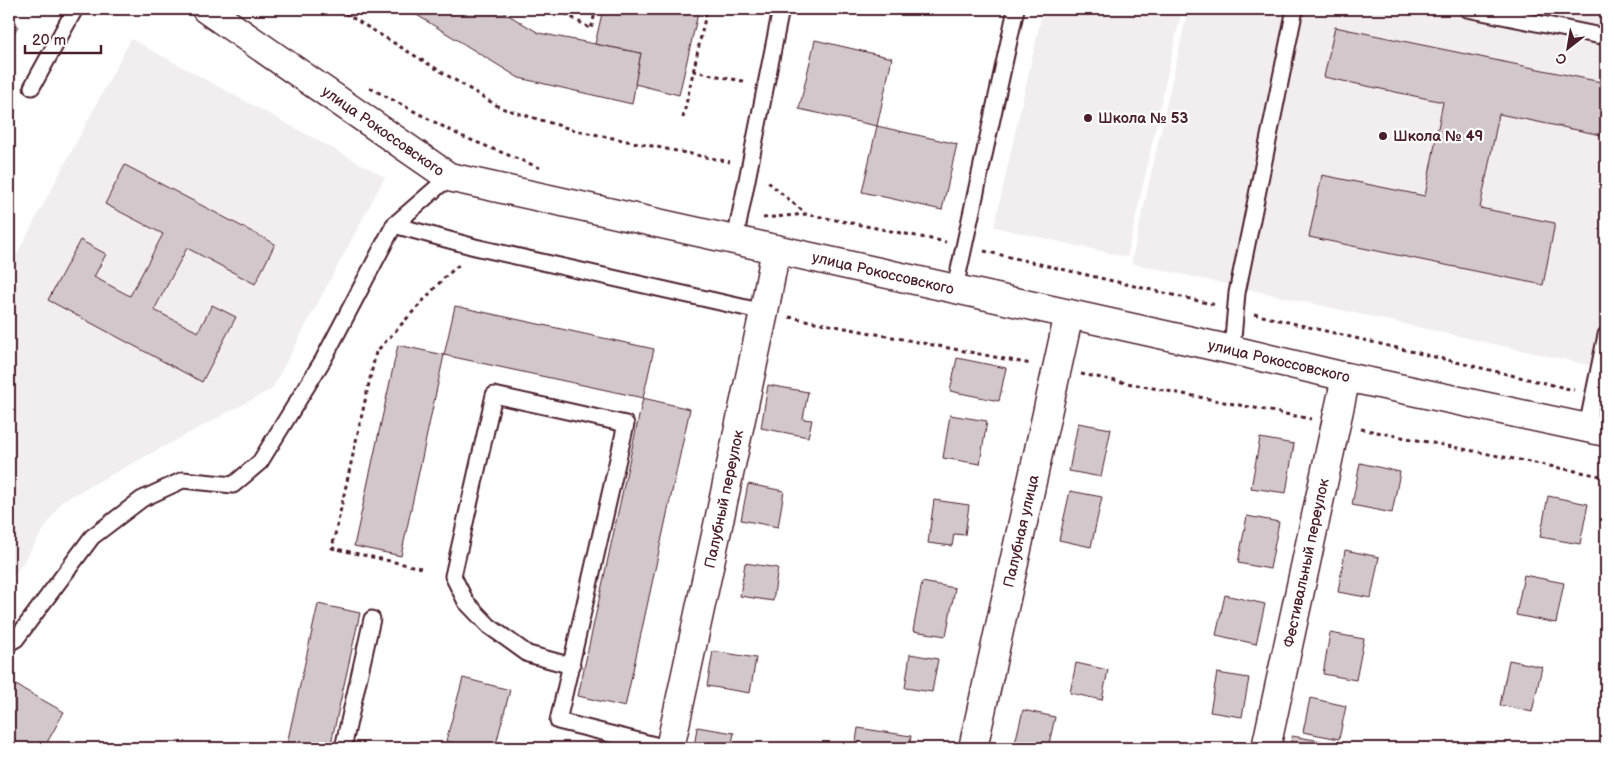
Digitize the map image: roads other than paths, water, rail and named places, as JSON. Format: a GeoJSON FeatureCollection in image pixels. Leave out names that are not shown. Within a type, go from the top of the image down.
{"type":"FeatureCollection","features":[{"type":"Feature","properties":{"kind":"street","name":"улица Рокоссовского"},"geometry":{"type":"LineString","coordinates":[[206,9],[449,177],[737,230],[776,249],[1346,377],[1596,430]]}},
{"type":"Feature","properties":{"kind":"street","name":"Палубный переулок"},"geometry":{"type":"LineString","coordinates":[[669,748],[776,249]]}},
{"type":"Feature","properties":{"kind":"street","name":"Палубная улица"},"geometry":{"type":"LineString","coordinates":[[973,748],[1069,314]]}},
{"type":"Feature","properties":{"kind":"street","name":"Фестивальный переулок"},"geometry":{"type":"LineString","coordinates":[[1266,748],[1346,377]]}},
{"type":"Feature","properties":{"kind":"lane"},"geometry":{"type":"LineString","coordinates":[[737,230],[782,9]]}},
{"type":"Feature","properties":{"kind":"lane"},"geometry":{"type":"LineString","coordinates":[[955,288],[1016,9]]}},
{"type":"Feature","properties":{"kind":"lane"},"geometry":{"type":"LineString","coordinates":[[1232,350],[1237,293],[1295,9]]}},
{"type":"Feature","properties":{"kind":"lane"},"geometry":{"type":"LineString","coordinates":[[1467,9],[1606,37]]}},
{"type":"Feature","properties":{"kind":"lane"},"geometry":{"type":"LineString","coordinates":[[32,87],[71,10]]}},
{"type":"Feature","properties":{"kind":"lane"},"geometry":{"type":"LineString","coordinates":[[9,643],[16,639],[92,537],[142,500],[184,480],[233,486],[260,462],[323,360],[394,225],[449,177]]}},
{"type":"Feature","properties":{"kind":"lane"},"geometry":{"type":"LineString","coordinates":[[394,225],[475,247],[764,312]]}},
{"type":"Feature","properties":{"kind":"lane"},"geometry":{"type":"LineString","coordinates":[[1596,430],[1594,394],[1606,335]]}},
{"type":"Feature","properties":{"kind":"lane"},"geometry":{"type":"LineString","coordinates":[[572,666],[528,654],[489,626],[466,602],[453,576],[494,395],[626,424],[572,666],[558,721],[669,748]]}},
{"type":"Feature","properties":{"kind":"lane"},"geometry":{"type":"LineString","coordinates":[[343,748],[372,619]]}},
{"type":"Feature","properties":{"kind":"place","name":"Школа № 53"},"geometry":{"type":"Point","coordinates":[1088,118]}},
{"type":"Feature","properties":{"kind":"place","name":"Школа № 49"},"geometry":{"type":"Point","coordinates":[1383,136]}}]}
